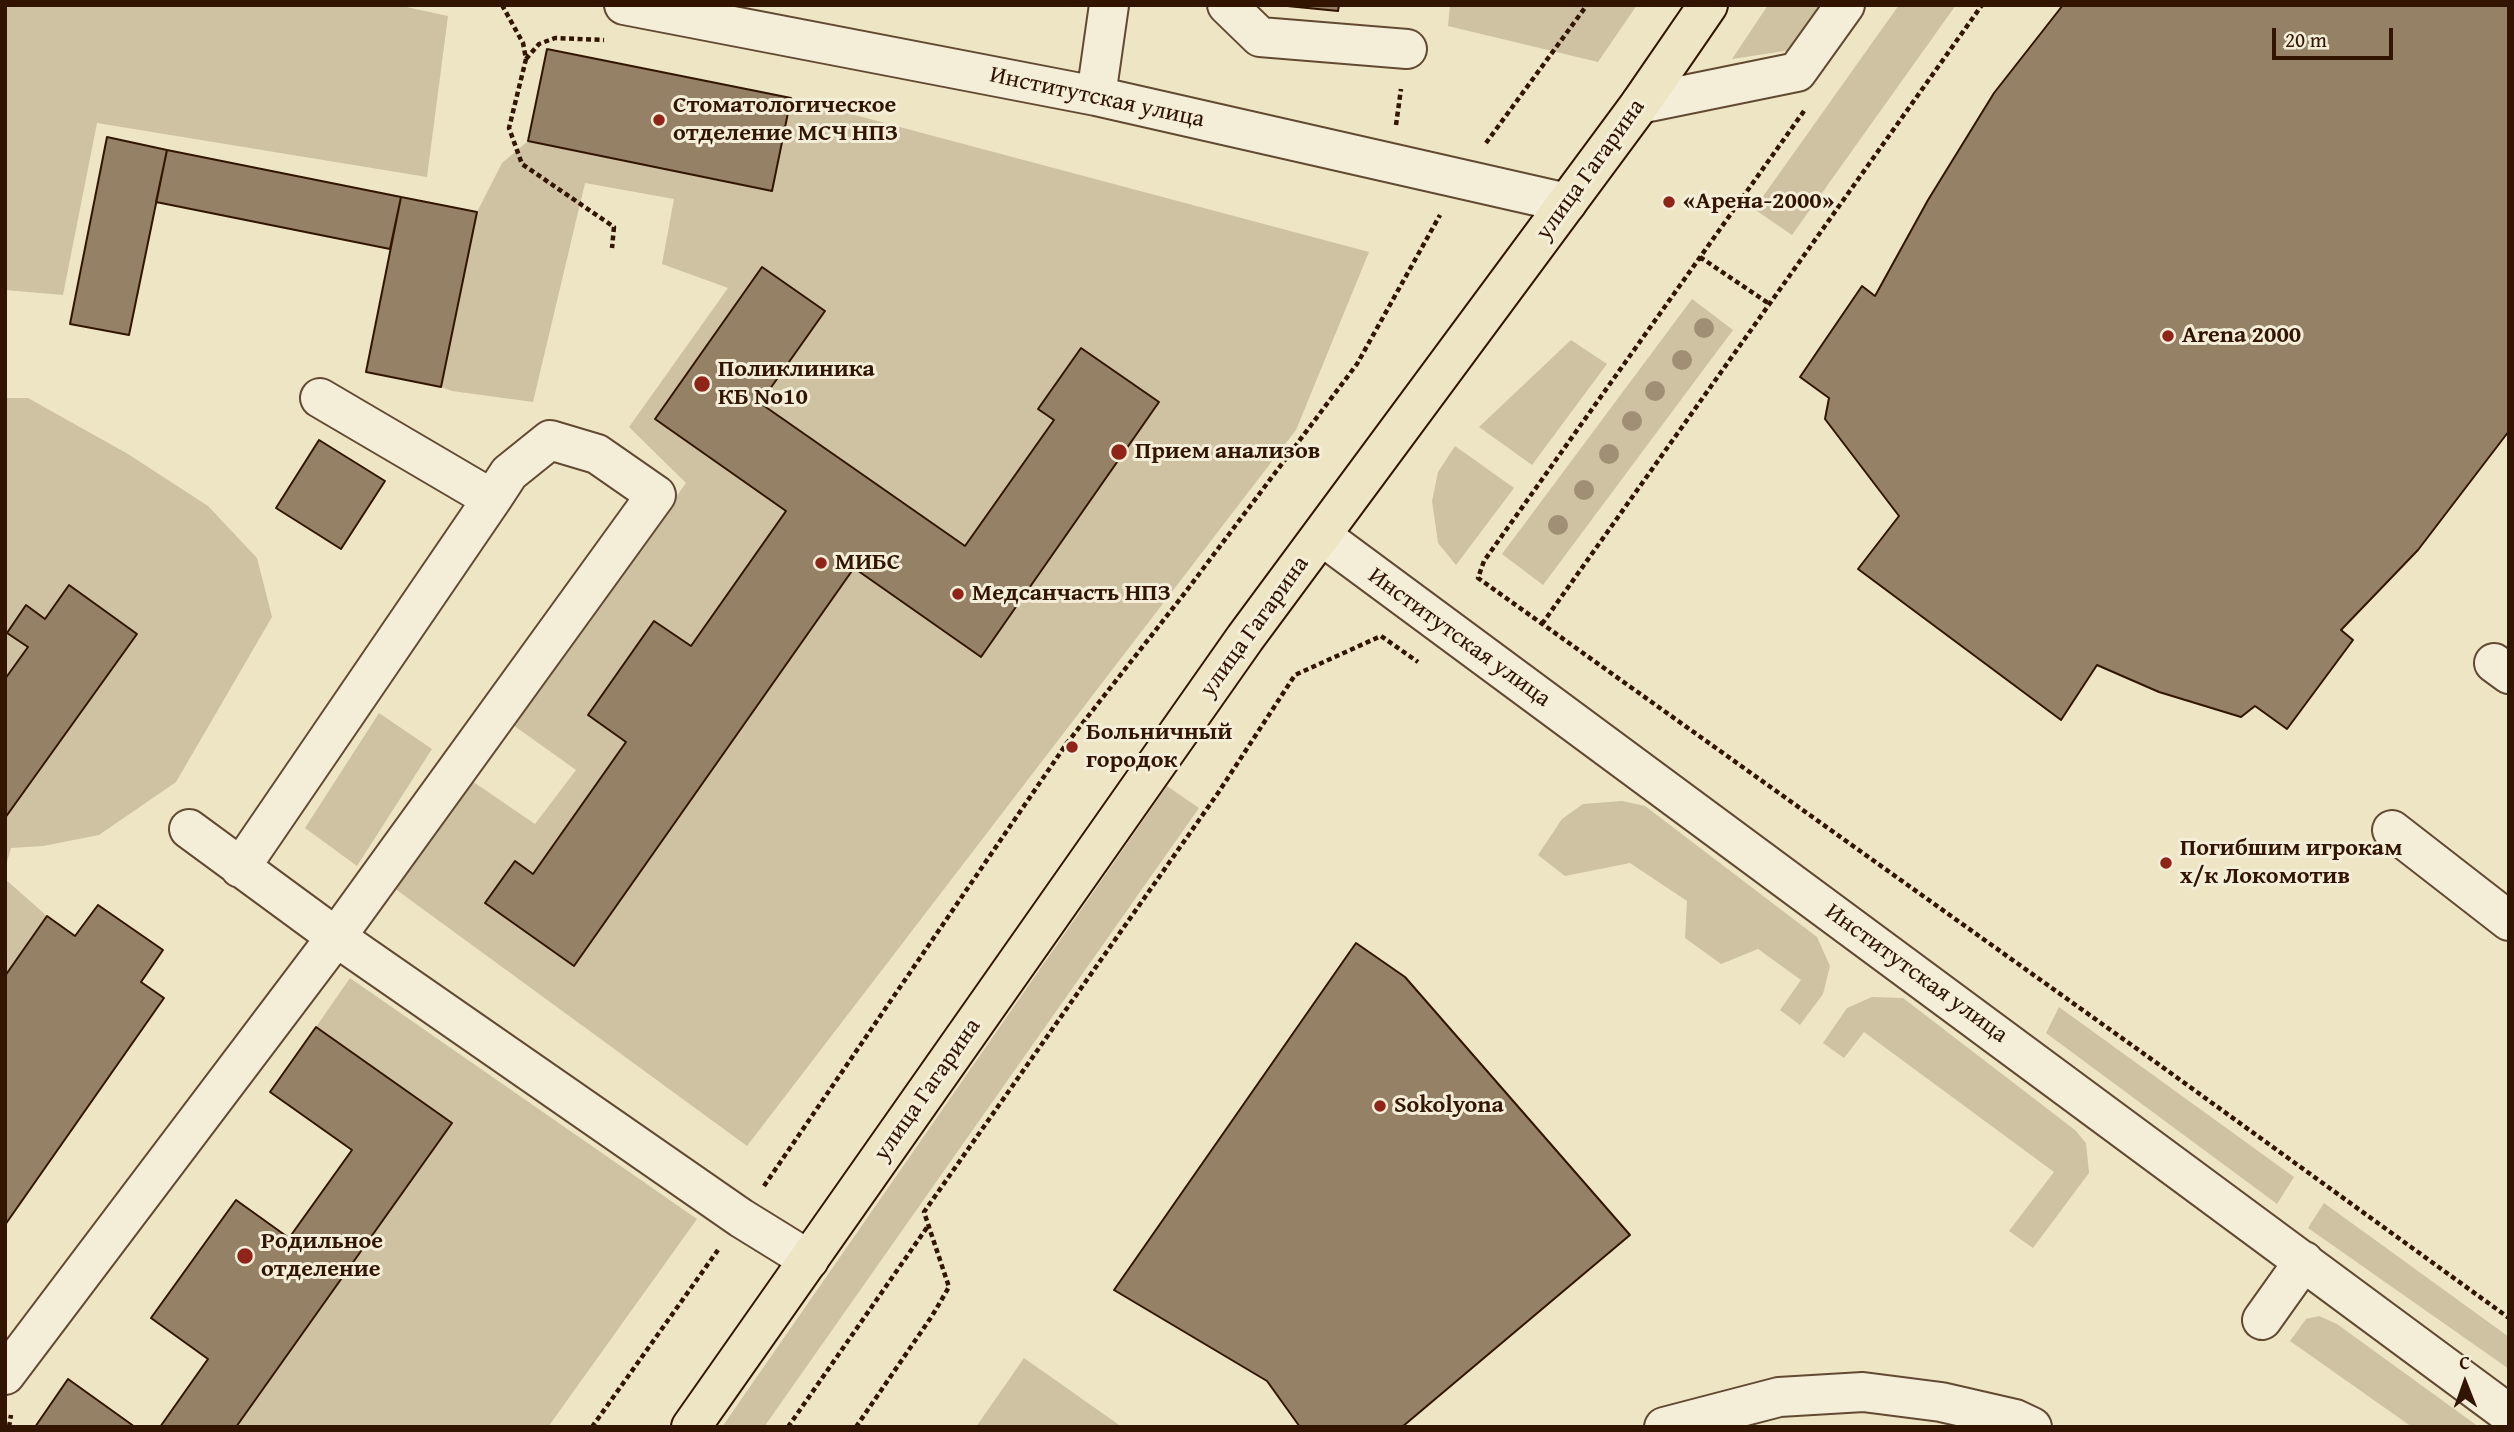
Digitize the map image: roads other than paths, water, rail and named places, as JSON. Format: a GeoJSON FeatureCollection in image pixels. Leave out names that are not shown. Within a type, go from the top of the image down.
{"type":"FeatureCollection","features":[{"type":"Feature","properties":{"kind":"main road","name":"улица Гагарина"},"geometry":{"type":"LineString","coordinates":[[691,1427],[1245,638],[1640,104],[1708,5]]}},
{"type":"Feature","properties":{"kind":"street","name":"Институтская улица"},"geometry":{"type":"LineString","coordinates":[[624,5],[667,9],[1096,96],[1567,203]]}},
{"type":"Feature","properties":{"kind":"street"},"geometry":{"type":"LineString","coordinates":[[1096,96],[1109,5]]}},
{"type":"Feature","properties":{"kind":"street"},"geometry":{"type":"LineString","coordinates":[[1227,5],[1260,37],[1407,49]]}},
{"type":"Feature","properties":{"kind":"street"},"geometry":{"type":"LineString","coordinates":[[1640,104],[1797,72],[1845,5]]}},
{"type":"Feature","properties":{"kind":"street"},"geometry":{"type":"LineString","coordinates":[[320,398],[492,499]]}},
{"type":"Feature","properties":{"kind":"street"},"geometry":{"type":"LineString","coordinates":[[5,1375],[336,937],[656,495],[597,454],[550,440],[509,473],[240,868]]}},
{"type":"Feature","properties":{"kind":"street","name":"Институтская улица"},"geometry":{"type":"LineString","coordinates":[[1321,536],[2509,1414]]}},
{"type":"Feature","properties":{"kind":"street"},"geometry":{"type":"LineString","coordinates":[[189,828],[336,937],[741,1218],[809,1260]]}},
{"type":"Feature","properties":{"kind":"street"},"geometry":{"type":"LineString","coordinates":[[2392,830],[2509,920]]}},
{"type":"Feature","properties":{"kind":"street"},"geometry":{"type":"LineString","coordinates":[[2262,1320],[2305,1261]]}},
{"type":"Feature","properties":{"kind":"street"},"geometry":{"type":"LineString","coordinates":[[1664,1427],[1779,1396],[1863,1392],[1941,1402],[2015,1419],[2032,1427]]}},
{"type":"Feature","properties":{"kind":"place","name":"Стоматологическое отделение МСЧ НПЗ"},"geometry":{"type":"Point","coordinates":[659,120]}},
{"type":"Feature","properties":{"kind":"place","name":"«Арена-2000»"},"geometry":{"type":"Point","coordinates":[1669,202]}},
{"type":"Feature","properties":{"kind":"place","name":"Arena 2000"},"geometry":{"type":"Point","coordinates":[2168,336]}},
{"type":"Feature","properties":{"kind":"place","name":"Поликлиника КБ No10"},"geometry":{"type":"Point","coordinates":[702,384]}},
{"type":"Feature","properties":{"kind":"place","name":"Прием анализов"},"geometry":{"type":"Point","coordinates":[1119,452]}},
{"type":"Feature","properties":{"kind":"place","name":"МИБС"},"geometry":{"type":"Point","coordinates":[821,563]}},
{"type":"Feature","properties":{"kind":"place","name":"Медсанчасть НПЗ"},"geometry":{"type":"Point","coordinates":[958,594]}},
{"type":"Feature","properties":{"kind":"place","name":"Больничный городок"},"geometry":{"type":"Point","coordinates":[1072,747]}},
{"type":"Feature","properties":{"kind":"place","name":"Погибшим игрокам х/к Локомотив"},"geometry":{"type":"Point","coordinates":[2166,863]}},
{"type":"Feature","properties":{"kind":"place","name":"Sokolyona"},"geometry":{"type":"Point","coordinates":[1380,1106]}},
{"type":"Feature","properties":{"kind":"place","name":"Родильное отделение"},"geometry":{"type":"Point","coordinates":[245,1256]}}]}
